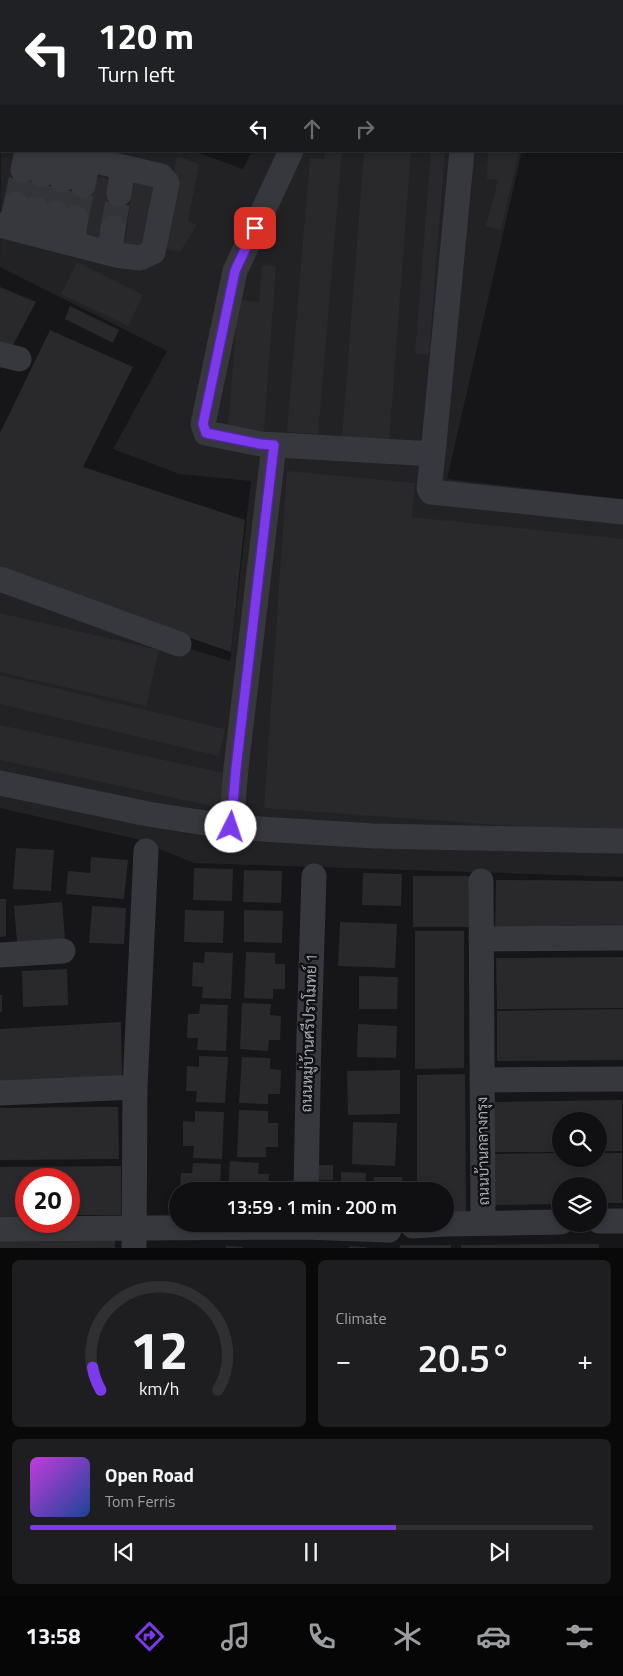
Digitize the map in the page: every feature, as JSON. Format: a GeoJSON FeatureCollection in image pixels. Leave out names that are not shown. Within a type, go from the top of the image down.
{"type":"FeatureCollection","features":[{"type":"Feature","properties":{"kind":"street"},"geometry":{"type":"LineString","coordinates":[[292,152],[235,271],[203,424],[206,433],[260,444],[433,454]]}},
{"type":"Feature","properties":{"kind":"street"},"geometry":{"type":"LineString","coordinates":[[462,152],[430,492],[623,512]]}},
{"type":"Feature","properties":{"kind":"street"},"geometry":{"type":"LineString","coordinates":[[39,224],[110,253],[140,258],[152,252],[167,183],[161,176],[122,167],[54,164]]}},
{"type":"Feature","properties":{"kind":"street"},"geometry":{"type":"LineString","coordinates":[[119,194],[122,167]]}},
{"type":"Feature","properties":{"kind":"street"},"geometry":{"type":"LineString","coordinates":[[110,253],[114,228]]}},
{"type":"Feature","properties":{"kind":"street"},"geometry":{"type":"LineString","coordinates":[[231,827],[237,759],[274,445]]}},
{"type":"Feature","properties":{"kind":"street"},"geometry":{"type":"LineString","coordinates":[[0,579],[179,644]]}},
{"type":"Feature","properties":{"kind":"street"},"geometry":{"type":"LineString","coordinates":[[0,783],[148,814],[231,827],[374,836],[623,841]]}},
{"type":"Feature","properties":{"kind":"street"},"geometry":{"type":"LineString","coordinates":[[134,1238],[135,1087],[146,851]]}},
{"type":"Feature","properties":{"kind":"street","name":"ถนนหมู่บ้านศรีปราโมทย์ 1"},"geometry":{"type":"LineString","coordinates":[[306,1182],[308,1035],[314,876]]}},
{"type":"Feature","properties":{"kind":"street","name":"ถนนบ้านกลางกรุง"},"geometry":{"type":"LineString","coordinates":[[481,881],[484,1222]]}},
{"type":"Feature","properties":{"kind":"street"},"geometry":{"type":"LineString","coordinates":[[481,938],[623,938]]}},
{"type":"Feature","properties":{"kind":"street"},"geometry":{"type":"LineString","coordinates":[[0,955],[63,951]]}},
{"type":"Feature","properties":{"kind":"street","name":"ถนนบ้านกลางกรุง"},"geometry":{"type":"LineString","coordinates":[[482,1080],[623,1078]]}},
{"type":"Feature","properties":{"kind":"street"},"geometry":{"type":"LineString","coordinates":[[0,1093],[135,1087]]}},
{"type":"Feature","properties":{"kind":"street"},"geometry":{"type":"LineString","coordinates":[[607,1221],[623,1221]]}},
{"type":"Feature","properties":{"kind":"street","name":"ถนนบ้านกลางกรุง"},"geometry":{"type":"LineString","coordinates":[[454,1224],[552,1222]]}},
{"type":"Feature","properties":{"kind":"street"},"geometry":{"type":"LineString","coordinates":[[0,1230],[134,1238],[213,1232]]}},
{"type":"Feature","properties":{"kind":"shaded area"},"geometry":{"type":"Polygon","coordinates":[[[1,152],[197,152],[243,169],[252,152],[522,152],[447,479],[623,499],[623,877],[194,863],[136,839],[0,808],[0,591],[230,661],[251,481],[179,474],[113,449],[167,351],[0,267],[1,152]]]}},
{"type":"Feature","properties":{"kind":"building"},"geometry":{"type":"Polygon","coordinates":[[[325,152],[342,152],[318,434],[287,432],[310,158],[324,159],[325,152]]]}},
{"type":"Feature","properties":{"kind":"building"},"geometry":{"type":"Polygon","coordinates":[[[364,152],[411,152],[389,442],[342,439],[364,152]]]}},
{"type":"Feature","properties":{"kind":"building"},"geometry":{"type":"Polygon","coordinates":[[[431,152],[445,152],[429,355],[415,354],[431,152]]]}},
{"type":"Feature","properties":{"kind":"building"},"geometry":{"type":"Polygon","coordinates":[[[488,152],[519,152],[501,230],[486,226],[498,180],[487,179],[488,152]]]}},
{"type":"Feature","properties":{"kind":"building"},"geometry":{"type":"Polygon","coordinates":[[[177,156],[199,164],[188,221],[197,225],[180,252],[157,248],[177,156]]]}},
{"type":"Feature","properties":{"kind":"building"},"geometry":{"type":"Polygon","coordinates":[[[92,176],[113,180],[100,242],[80,238],[92,176]]]}},
{"type":"Feature","properties":{"kind":"building"},"geometry":{"type":"Polygon","coordinates":[[[135,180],[151,183],[158,193],[150,241],[139,249],[125,245],[131,196],[135,180]]]}},
{"type":"Feature","properties":{"kind":"building"},"geometry":{"type":"Polygon","coordinates":[[[77,262],[143,295],[128,326],[61,294],[77,262]]]}},
{"type":"Feature","properties":{"kind":"building"},"geometry":{"type":"Polygon","coordinates":[[[262,265],[276,266],[264,431],[228,429],[238,300],[259,302],[262,265]]]}},
{"type":"Feature","properties":{"kind":"building"},"geometry":{"type":"Polygon","coordinates":[[[0,287],[36,302],[0,369],[0,287]]]}},
{"type":"Feature","properties":{"kind":"building"},"geometry":{"type":"Polygon","coordinates":[[[70,306],[119,330],[113,343],[65,319],[70,306]]]}},
{"type":"Feature","properties":{"kind":"building"},"geometry":{"type":"Polygon","coordinates":[[[50,330],[133,367],[83,467],[245,520],[231,652],[15,578],[0,566],[0,433],[50,330]]]}},
{"type":"Feature","properties":{"kind":"building"},"geometry":{"type":"Polygon","coordinates":[[[287,471],[415,483],[412,517],[623,539],[623,834],[264,808],[287,471]]]}},
{"type":"Feature","properties":{"kind":"building"},"geometry":{"type":"Polygon","coordinates":[[[0,613],[159,650],[146,706],[0,672],[0,613]]]}},
{"type":"Feature","properties":{"kind":"building"},"geometry":{"type":"Polygon","coordinates":[[[0,675],[225,729],[219,756],[0,704],[0,675]]]}},
{"type":"Feature","properties":{"kind":"building"},"geometry":{"type":"Polygon","coordinates":[[[0,725],[229,774],[221,808],[0,760],[0,725]]]}},
{"type":"Feature","properties":{"kind":"building"},"geometry":{"type":"Polygon","coordinates":[[[16,848],[54,850],[51,891],[13,889],[16,848]]]}},
{"type":"Feature","properties":{"kind":"building"},"geometry":{"type":"Polygon","coordinates":[[[91,857],[128,860],[124,899],[66,894],[68,871],[90,873],[91,857]]]}},
{"type":"Feature","properties":{"kind":"building"},"geometry":{"type":"Polygon","coordinates":[[[194,868],[233,869],[232,901],[193,900],[194,868]]]}},
{"type":"Feature","properties":{"kind":"building"},"geometry":{"type":"Polygon","coordinates":[[[244,870],[282,871],[281,903],[243,902],[244,870]]]}},
{"type":"Feature","properties":{"kind":"building"},"geometry":{"type":"Polygon","coordinates":[[[363,873],[402,874],[401,906],[362,905],[363,873]]]}},
{"type":"Feature","properties":{"kind":"building"},"geometry":{"type":"Polygon","coordinates":[[[413,876],[469,876],[469,927],[413,927],[413,876]]]}},
{"type":"Feature","properties":{"kind":"building"},"geometry":{"type":"Polygon","coordinates":[[[496,880],[623,881],[623,930],[495,929],[496,880]]]}},
{"type":"Feature","properties":{"kind":"building"},"geometry":{"type":"Polygon","coordinates":[[[0,899],[6,899],[6,936],[0,937],[0,899]]]}},
{"type":"Feature","properties":{"kind":"building"},"geometry":{"type":"Polygon","coordinates":[[[62,902],[65,939],[17,942],[14,906],[62,902]]]}},
{"type":"Feature","properties":{"kind":"building"},"geometry":{"type":"Polygon","coordinates":[[[92,906],[126,908],[124,944],[89,943],[92,906]]]}},
{"type":"Feature","properties":{"kind":"building"},"geometry":{"type":"Polygon","coordinates":[[[185,910],[224,911],[223,943],[184,942],[185,910]]]}},
{"type":"Feature","properties":{"kind":"building"},"geometry":{"type":"Polygon","coordinates":[[[244,910],[283,911],[282,943],[244,942],[244,910]]]}},
{"type":"Feature","properties":{"kind":"building"},"geometry":{"type":"Polygon","coordinates":[[[340,922],[397,924],[395,968],[338,966],[340,922]]]}},
{"type":"Feature","properties":{"kind":"building"},"geometry":{"type":"Polygon","coordinates":[[[415,931],[464,931],[464,1068],[415,1069],[415,931]]]}},
{"type":"Feature","properties":{"kind":"building"},"geometry":{"type":"Polygon","coordinates":[[[205,952],[233,953],[231,999],[202,998],[203,987],[192,986],[193,962],[204,963],[205,952]]]}},
{"type":"Feature","properties":{"kind":"building"},"geometry":{"type":"Polygon","coordinates":[[[246,952],[275,953],[275,964],[285,964],[285,989],[273,989],[273,999],[244,998],[246,952]]]}},
{"type":"Feature","properties":{"kind":"building"},"geometry":{"type":"Polygon","coordinates":[[[623,957],[623,1008],[497,1009],[496,958],[623,957]]]}},
{"type":"Feature","properties":{"kind":"building"},"geometry":{"type":"Polygon","coordinates":[[[67,969],[68,1005],[23,1007],[22,971],[67,969]]]}},
{"type":"Feature","properties":{"kind":"building"},"geometry":{"type":"Polygon","coordinates":[[[359,976],[398,977],[397,1009],[359,1009],[359,976]]]}},
{"type":"Feature","properties":{"kind":"building"},"geometry":{"type":"Polygon","coordinates":[[[0,995],[2,995],[2,1012],[0,1012],[0,995]]]}},
{"type":"Feature","properties":{"kind":"building"},"geometry":{"type":"Polygon","coordinates":[[[242,1003],[271,1004],[270,1015],[281,1016],[280,1040],[269,1040],[268,1051],[240,1049],[242,1003]]]}},
{"type":"Feature","properties":{"kind":"building"},"geometry":{"type":"Polygon","coordinates":[[[200,1004],[228,1005],[226,1051],[197,1050],[198,1038],[187,1038],[188,1014],[199,1014],[200,1004]]]}},
{"type":"Feature","properties":{"kind":"building"},"geometry":{"type":"Polygon","coordinates":[[[623,1009],[623,1060],[497,1061],[497,1011],[623,1009]]]}},
{"type":"Feature","properties":{"kind":"building"},"geometry":{"type":"Polygon","coordinates":[[[121,1022],[122,1080],[0,1084],[0,1029],[121,1022]]]}},
{"type":"Feature","properties":{"kind":"building"},"geometry":{"type":"Polygon","coordinates":[[[358,1024],[397,1026],[396,1058],[357,1057],[358,1024]]]}},
{"type":"Feature","properties":{"kind":"building"},"geometry":{"type":"Polygon","coordinates":[[[199,1056],[228,1057],[225,1103],[196,1102],[197,1091],[186,1091],[187,1066],[199,1067],[199,1056]]]}},
{"type":"Feature","properties":{"kind":"building"},"geometry":{"type":"Polygon","coordinates":[[[242,1057],[270,1058],[270,1069],[281,1070],[280,1094],[268,1094],[268,1104],[239,1103],[242,1057]]]}},
{"type":"Feature","properties":{"kind":"building"},"geometry":{"type":"Polygon","coordinates":[[[400,1070],[400,1114],[348,1115],[347,1071],[400,1070]]]}},
{"type":"Feature","properties":{"kind":"building"},"geometry":{"type":"Polygon","coordinates":[[[465,1074],[466,1212],[454,1212],[454,1182],[417,1182],[417,1075],[465,1074]]]}},
{"type":"Feature","properties":{"kind":"building"},"geometry":{"type":"Polygon","coordinates":[[[622,1100],[622,1151],[607,1151],[607,1112],[552,1112],[552,1152],[494,1152],[493,1102],[622,1100]]]}},
{"type":"Feature","properties":{"kind":"building"},"geometry":{"type":"Polygon","coordinates":[[[118,1107],[119,1159],[0,1160],[0,1108],[118,1107]]]}},
{"type":"Feature","properties":{"kind":"building"},"geometry":{"type":"Polygon","coordinates":[[[239,1110],[268,1111],[268,1123],[278,1123],[278,1147],[266,1147],[266,1157],[237,1157],[239,1110]]]}},
{"type":"Feature","properties":{"kind":"building"},"geometry":{"type":"Polygon","coordinates":[[[195,1111],[224,1112],[222,1159],[193,1158],[194,1146],[183,1146],[183,1121],[195,1122],[195,1111]]]}},
{"type":"Feature","properties":{"kind":"building"},"geometry":{"type":"Polygon","coordinates":[[[353,1122],[397,1123],[395,1166],[352,1164],[353,1122]]]}},
{"type":"Feature","properties":{"kind":"building"},"geometry":{"type":"Polygon","coordinates":[[[552,1153],[552,1167],[607,1167],[607,1153],[622,1153],[622,1203],[607,1203],[607,1177],[552,1177],[552,1204],[494,1205],[493,1154],[552,1153]]]}},
{"type":"Feature","properties":{"kind":"building"},"geometry":{"type":"Polygon","coordinates":[[[230,1161],[259,1163],[258,1174],[269,1174],[269,1182],[229,1182],[230,1161]]]}},
{"type":"Feature","properties":{"kind":"building"},"geometry":{"type":"Polygon","coordinates":[[[193,1163],[221,1164],[220,1182],[180,1182],[181,1173],[192,1173],[193,1163]]]}},
{"type":"Feature","properties":{"kind":"building"},"geometry":{"type":"Polygon","coordinates":[[[319,1165],[333,1165],[333,1180],[318,1180],[319,1165]]]}},
{"type":"Feature","properties":{"kind":"building"},"geometry":{"type":"Polygon","coordinates":[[[121,1166],[121,1215],[80,1215],[80,1168],[15,1168],[15,1216],[0,1216],[0,1167],[121,1166]]]}},
{"type":"Feature","properties":{"kind":"building"},"geometry":{"type":"Polygon","coordinates":[[[341,1172],[366,1173],[366,1182],[341,1182],[341,1172]]]}},
{"type":"Feature","properties":{"kind":"building"},"geometry":{"type":"Polygon","coordinates":[[[374,1177],[402,1177],[402,1182],[374,1182],[374,1177]]]}},
{"type":"Feature","properties":{"kind":"building"},"geometry":{"type":"Polygon","coordinates":[[[115,1237],[115,1248],[0,1248],[0,1240],[115,1237]]]}},
{"type":"Feature","properties":{"kind":"building"},"geometry":{"type":"Polygon","coordinates":[[[599,1244],[599,1248],[461,1248],[461,1245],[599,1244]]]}},
{"type":"Feature","properties":{"kind":"building"},"geometry":{"type":"Polygon","coordinates":[[[400,1245],[451,1245],[451,1248],[400,1248],[400,1245]]]}},
{"type":"Feature","properties":{"kind":"building"},"geometry":{"type":"Polygon","coordinates":[[[226,1246],[243,1247],[243,1248],[226,1248],[226,1246]]]}},
{"type":"Feature","properties":{"kind":"building"},"geometry":{"type":"Polygon","coordinates":[[[349,1246],[366,1247],[366,1248],[349,1248],[349,1246]]]}},
{"type":"Feature","properties":{"kind":"tunnel"},"geometry":{"type":"LineString","coordinates":[[16,204],[23,170]]}},
{"type":"Feature","properties":{"kind":"tunnel"},"geometry":{"type":"LineString","coordinates":[[36,209],[42,175]]}},
{"type":"Feature","properties":{"kind":"tunnel"},"geometry":{"type":"LineString","coordinates":[[56,214],[62,180]]}},
{"type":"Feature","properties":{"kind":"tunnel"},"geometry":{"type":"LineString","coordinates":[[76,218],[83,185]]}},
{"type":"Feature","properties":{"kind":"tunnel"},"geometry":{"type":"LineString","coordinates":[[113,228],[119,194]]}},
{"type":"Feature","properties":{"kind":"route"},"geometry":{"type":"LineString","coordinates":[[231,827],[236,768],[274,445],[206,433],[203,424],[235,271],[255,228]]}}]}
